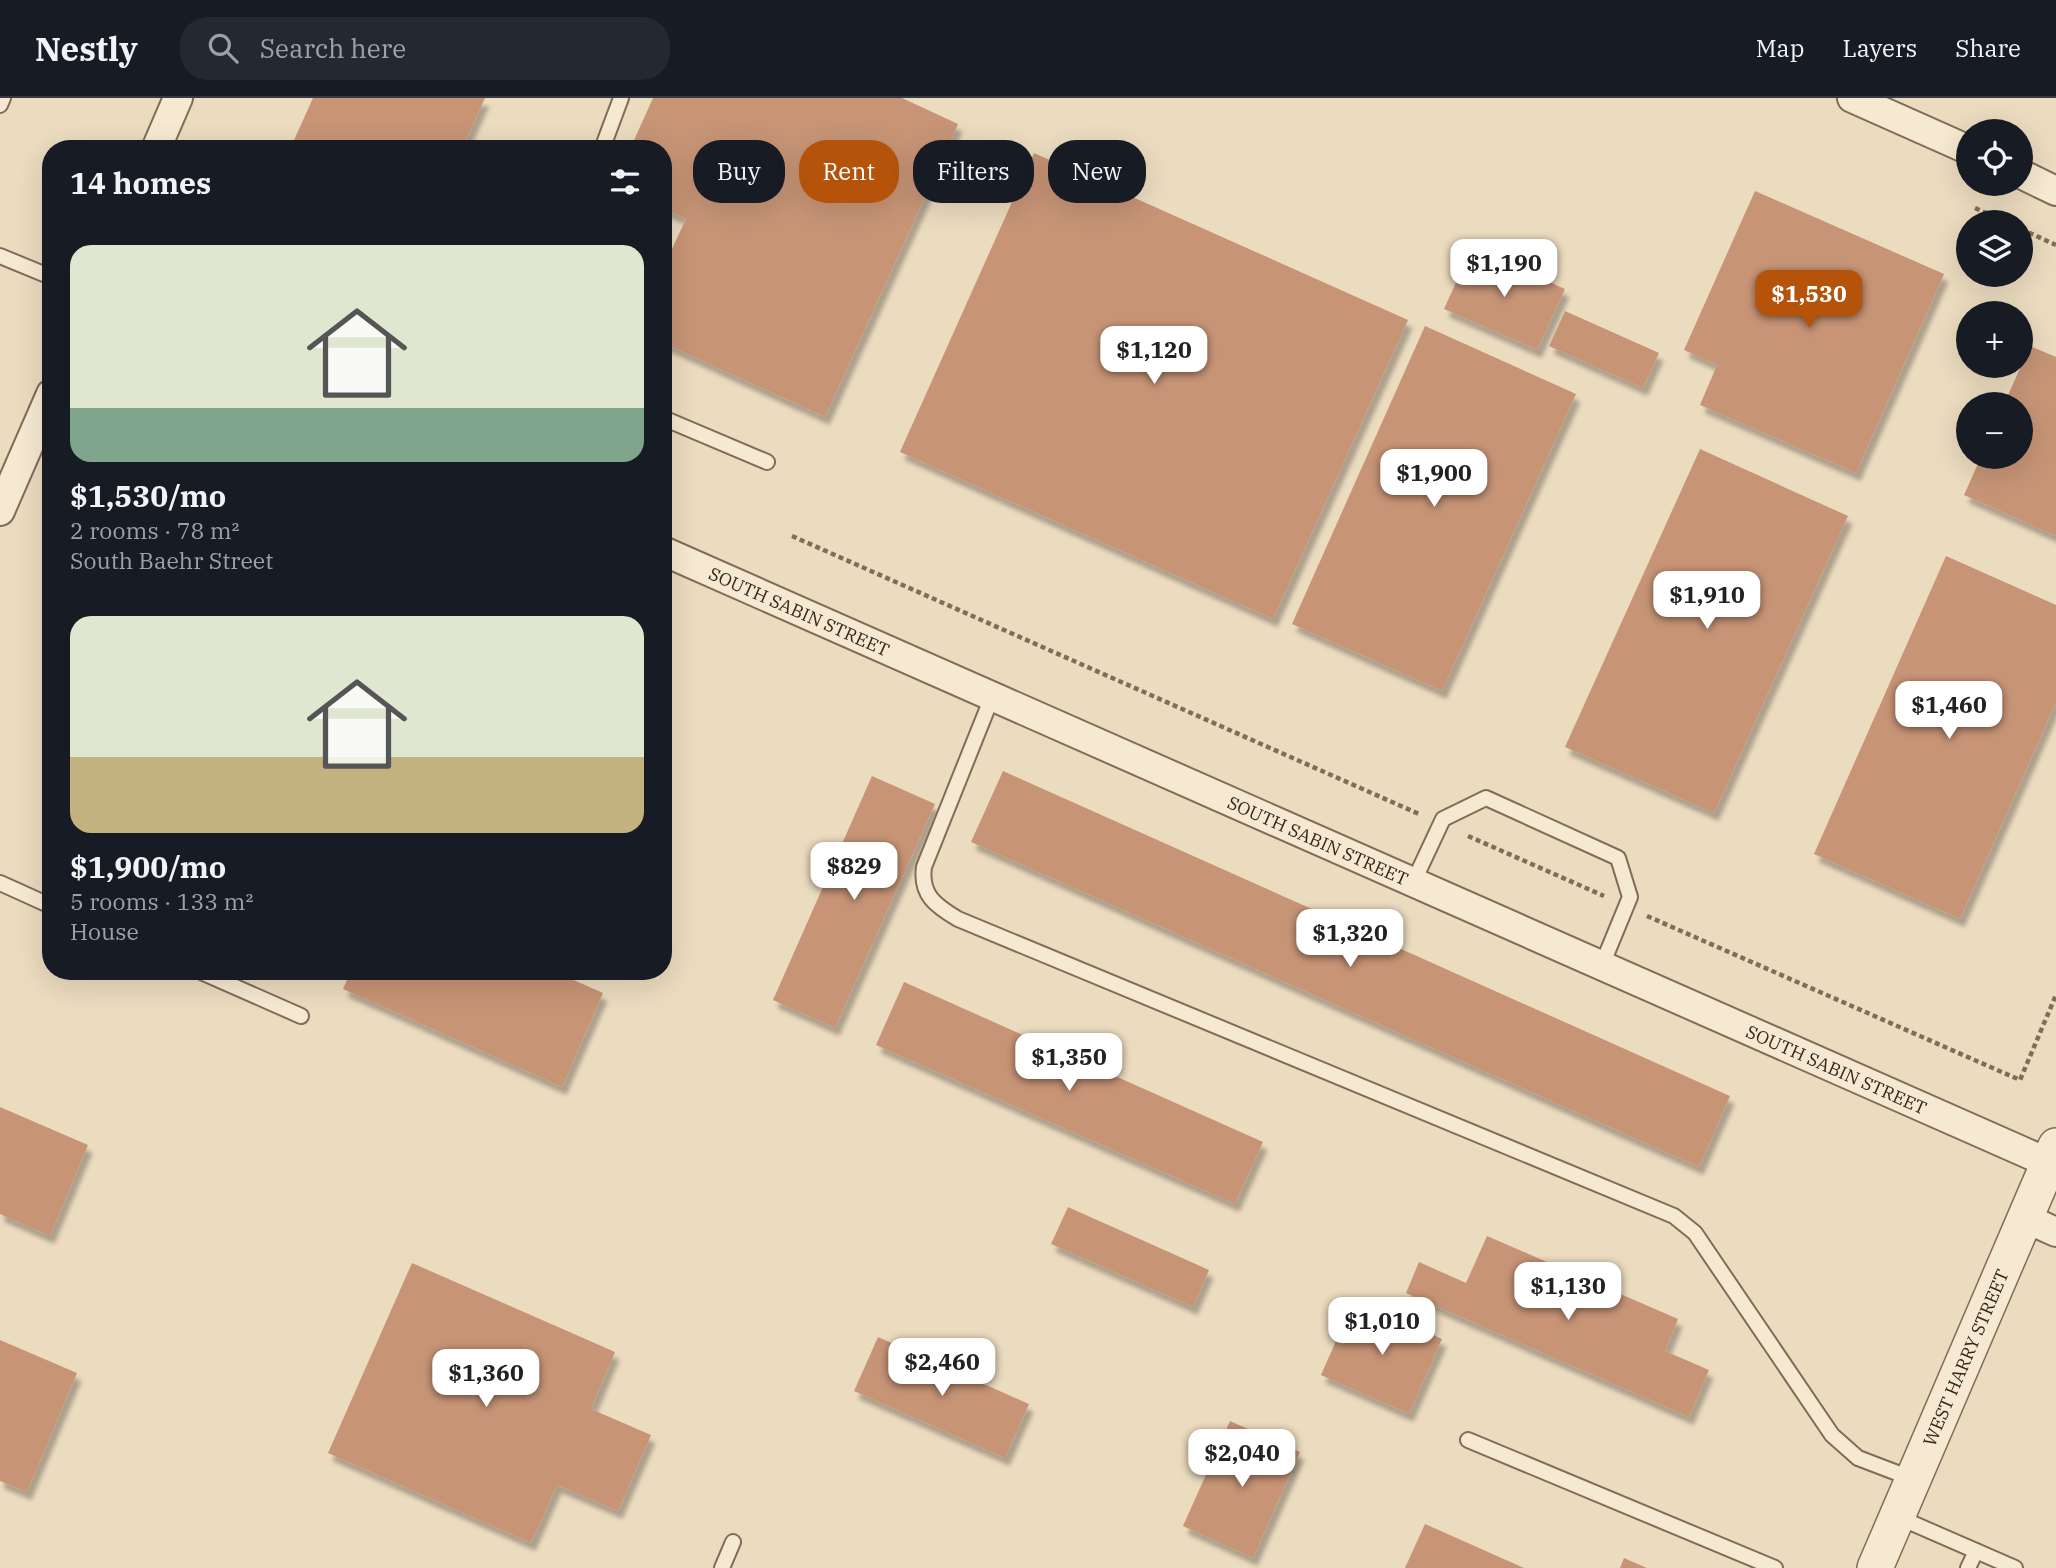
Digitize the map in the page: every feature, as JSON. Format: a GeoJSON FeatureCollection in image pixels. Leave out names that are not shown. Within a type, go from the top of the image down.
{"type":"FeatureCollection","features":[{"type":"Feature","properties":{"kind":"street"},"geometry":{"type":"LineString","coordinates":[[160,140],[178,98]]}},
{"type":"Feature","properties":{"kind":"street"},"geometry":{"type":"LineString","coordinates":[[1852,98],[1956,144]]}},
{"type":"Feature","properties":{"kind":"street"},"geometry":{"type":"LineString","coordinates":[[2033,180],[2056,191]]}},
{"type":"Feature","properties":{"kind":"street"},"geometry":{"type":"LineString","coordinates":[[0,511],[42,415]]}},
{"type":"Feature","properties":{"kind":"street","name":"SOUTH SABIN STREET"},"geometry":{"type":"LineString","coordinates":[[672,555],[1413,883],[2052,1154]]}},
{"type":"Feature","properties":{"kind":"street","name":"WEST HARRY STREET"},"geometry":{"type":"LineString","coordinates":[[1875,1568],[2052,1154]]}},
{"type":"Feature","properties":{"kind":"street"},"geometry":{"type":"LineString","coordinates":[[2025,1218],[2056,1232]]}},
{"type":"Feature","properties":{"kind":"lane"},"geometry":{"type":"LineString","coordinates":[[0,105],[3,98]]}},
{"type":"Feature","properties":{"kind":"lane"},"geometry":{"type":"LineString","coordinates":[[605,140],[621,98]]}},
{"type":"Feature","properties":{"kind":"lane"},"geometry":{"type":"LineString","coordinates":[[0,256],[42,273]]}},
{"type":"Feature","properties":{"kind":"lane"},"geometry":{"type":"LineString","coordinates":[[672,422],[767,462]]}},
{"type":"Feature","properties":{"kind":"lane"},"geometry":{"type":"LineString","coordinates":[[992,697],[924,867],[922,880],[925,891],[944,911],[1674,1216],[1702,1242],[1832,1436],[1858,1458],[1913,1479]]}},
{"type":"Feature","properties":{"kind":"lane"},"geometry":{"type":"LineString","coordinates":[[1413,883],[1443,818],[1486,798],[1618,858],[1630,897],[1602,965]]}},
{"type":"Feature","properties":{"kind":"lane"},"geometry":{"type":"LineString","coordinates":[[0,883],[42,902]]}},
{"type":"Feature","properties":{"kind":"lane"},"geometry":{"type":"LineString","coordinates":[[219,980],[301,1016]]}},
{"type":"Feature","properties":{"kind":"lane"},"geometry":{"type":"LineString","coordinates":[[1468,1440],[1775,1568]]}},
{"type":"Feature","properties":{"kind":"lane"},"geometry":{"type":"LineString","coordinates":[[1897,1517],[2015,1568]]}},
{"type":"Feature","properties":{"kind":"lane"},"geometry":{"type":"LineString","coordinates":[[722,1568],[733,1542]]}},
{"type":"Feature","properties":{"kind":"lane"},"geometry":{"type":"LineString","coordinates":[[1968,1568],[1976,1551]]}},
{"type":"Feature","properties":{"kind":"path"},"geometry":{"type":"LineString","coordinates":[[1976,208],[1980,210]]}},
{"type":"Feature","properties":{"kind":"path"},"geometry":{"type":"LineString","coordinates":[[2033,234],[2056,245]]}},
{"type":"Feature","properties":{"kind":"building"},"geometry":{"type":"Polygon","coordinates":[[[313,98],[485,98],[466,140],[294,140],[313,98]]]}},
{"type":"Feature","properties":{"kind":"building"},"geometry":{"type":"Polygon","coordinates":[[[653,98],[902,98],[958,124],[951,140],[913,140],[913,203],[922,203],[825,417],[672,347],[672,249],[686,219],[672,213],[672,140],[634,140],[653,98]]]}},
{"type":"Feature","properties":{"kind":"building"},"geometry":{"type":"Polygon","coordinates":[[[1034,153],[1048,159],[1048,203],[1146,203],[1408,320],[1273,619],[900,452],[1012,203],[1034,203],[1034,153]]]}},
{"type":"Feature","properties":{"kind":"building"},"geometry":{"type":"Polygon","coordinates":[[[1755,191],[1944,274],[1856,473],[1700,405],[1717,365],[1684,350],[1755,191]]]}},
{"type":"Feature","properties":{"kind":"building"},"geometry":{"type":"Polygon","coordinates":[[[1472,247],[1565,289],[1537,350],[1444,309],[1472,247]]]}},
{"type":"Feature","properties":{"kind":"building"},"geometry":{"type":"Polygon","coordinates":[[[1565,311],[1659,353],[1643,388],[1549,346],[1565,311]]]}},
{"type":"Feature","properties":{"kind":"building"},"geometry":{"type":"Polygon","coordinates":[[[1425,326],[1576,394],[1442,691],[1292,624],[1425,326]]]}},
{"type":"Feature","properties":{"kind":"building"},"geometry":{"type":"Polygon","coordinates":[[[2033,347],[2056,357],[2056,536],[1964,495],[1976,469],[2033,469],[2033,392],[2009,392],[2016,378],[2033,378],[2033,347]]]}},
{"type":"Feature","properties":{"kind":"building"},"geometry":{"type":"Polygon","coordinates":[[[1700,449],[1848,516],[1714,813],[1565,747],[1700,449]]]}},
{"type":"Feature","properties":{"kind":"building"},"geometry":{"type":"Polygon","coordinates":[[[1946,556],[2056,605],[2056,702],[1960,919],[1814,854],[1946,556]]]}},
{"type":"Feature","properties":{"kind":"building"},"geometry":{"type":"Polygon","coordinates":[[[1003,771],[1730,1096],[1699,1167],[971,842],[1003,771]]]}},
{"type":"Feature","properties":{"kind":"building"},"geometry":{"type":"Polygon","coordinates":[[[872,776],[935,804],[835,1028],[773,1000],[872,776]]]}},
{"type":"Feature","properties":{"kind":"building"},"geometry":{"type":"Polygon","coordinates":[[[347,980],[573,980],[603,993],[562,1087],[343,989],[347,980]]]}},
{"type":"Feature","properties":{"kind":"building"},"geometry":{"type":"Polygon","coordinates":[[[904,982],[1263,1142],[1235,1204],[876,1045],[904,982]]]}},
{"type":"Feature","properties":{"kind":"building"},"geometry":{"type":"Polygon","coordinates":[[[0,1107],[88,1145],[50,1236],[0,1214],[0,1107]]]}},
{"type":"Feature","properties":{"kind":"building"},"geometry":{"type":"Polygon","coordinates":[[[1068,1207],[1209,1270],[1193,1307],[1051,1244],[1068,1207]]]}},
{"type":"Feature","properties":{"kind":"building"},"geometry":{"type":"Polygon","coordinates":[[[1487,1236],[1678,1319],[1665,1351],[1709,1370],[1689,1417],[1406,1293],[1419,1262],[1466,1283],[1487,1236]]]}},
{"type":"Feature","properties":{"kind":"building"},"geometry":{"type":"Polygon","coordinates":[[[412,1263],[615,1352],[591,1409],[651,1435],[618,1511],[557,1485],[531,1543],[328,1453],[412,1263]]]}},
{"type":"Feature","properties":{"kind":"building"},"geometry":{"type":"Polygon","coordinates":[[[1354,1300],[1442,1339],[1409,1414],[1321,1375],[1354,1300]]]}},
{"type":"Feature","properties":{"kind":"building"},"geometry":{"type":"Polygon","coordinates":[[[878,1337],[1029,1404],[1005,1458],[854,1391],[878,1337]]]}},
{"type":"Feature","properties":{"kind":"building"},"geometry":{"type":"Polygon","coordinates":[[[0,1340],[77,1373],[27,1492],[0,1481],[0,1340]]]}},
{"type":"Feature","properties":{"kind":"building"},"geometry":{"type":"Polygon","coordinates":[[[1230,1421],[1300,1452],[1253,1558],[1183,1526],[1230,1421]]]}},
{"type":"Feature","properties":{"kind":"building"},"geometry":{"type":"Polygon","coordinates":[[[1425,1524],[1524,1568],[1405,1568],[1425,1524]]]}},
{"type":"Feature","properties":{"kind":"building"},"geometry":{"type":"Polygon","coordinates":[[[1624,1558],[1647,1568],[1620,1568],[1624,1558]]]}}]}
